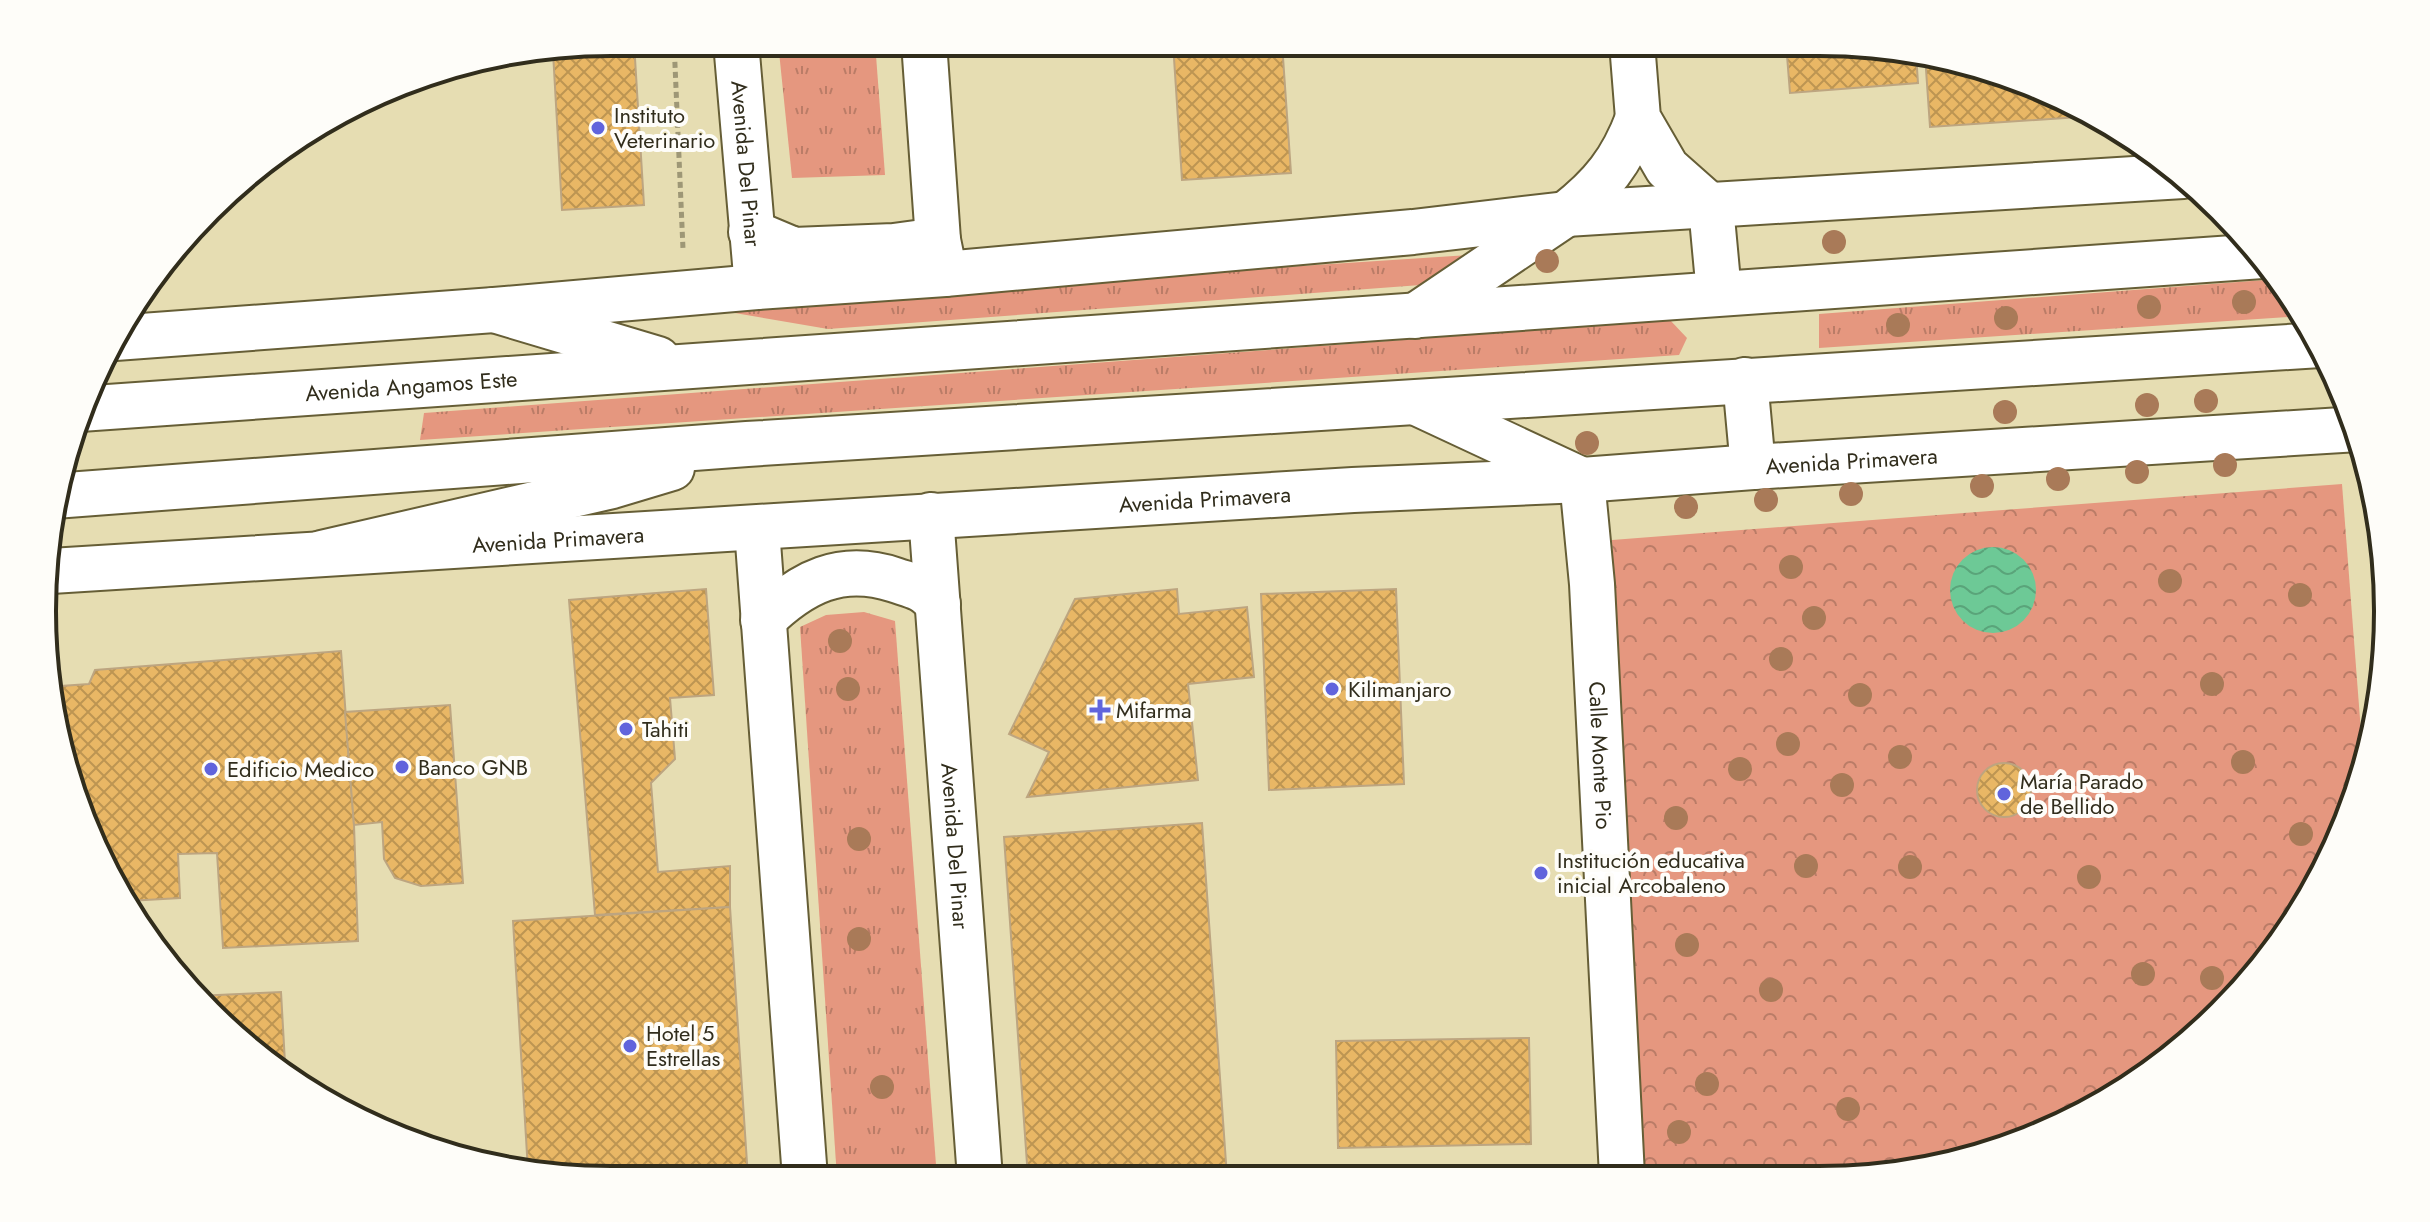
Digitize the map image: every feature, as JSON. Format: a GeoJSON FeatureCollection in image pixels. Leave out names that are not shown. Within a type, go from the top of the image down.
{"type":"FeatureCollection","features":[{"type":"Feature","properties":{"kind":"main road","name":"Avenida Del Pinar"},"geometry":{"type":"LineString","coordinates":[[737,56],[757,287]]}},
{"type":"Feature","properties":{"kind":"main road"},"geometry":{"type":"LineString","coordinates":[[925,56],[942,257]]}},
{"type":"Feature","properties":{"kind":"main road"},"geometry":{"type":"LineString","coordinates":[[1413,317],[1590,196],[1627,147],[1638,118],[1633,56]]}},
{"type":"Feature","properties":{"kind":"main road"},"geometry":{"type":"LineString","coordinates":[[1638,118],[1667,168],[1711,207],[1719,293]]}},
{"type":"Feature","properties":{"kind":"main road"},"geometry":{"type":"LineString","coordinates":[[128,337],[757,287],[942,257],[1413,232],[1566,214],[2165,177]]}},
{"type":"Feature","properties":{"kind":"main road"},"geometry":{"type":"LineString","coordinates":[[751,229],[794,250],[894,246],[942,257]]}},
{"type":"Feature","properties":{"kind":"main road"},"geometry":{"type":"LineString","coordinates":[[494,310],[687,367],[2246,257]]}},
{"type":"Feature","properties":{"kind":"main road"},"geometry":{"type":"LineString","coordinates":[[69,495],[747,444],[2306,346]]}},
{"type":"Feature","properties":{"kind":"main road","name":"Avenida Angamos Este"},"geometry":{"type":"LineString","coordinates":[[95,408],[687,367]]}},
{"type":"Feature","properties":{"kind":"main road"},"geometry":{"type":"LineString","coordinates":[[1745,380],[1753,467]]}},
{"type":"Feature","properties":{"kind":"main road"},"geometry":{"type":"LineString","coordinates":[[1411,401],[1582,480]]}},
{"type":"Feature","properties":{"kind":"main road","name":"Avenida Primavera"},"geometry":{"type":"LineString","coordinates":[[57,571],[757,529],[1337,490],[1582,480],[2344,430]]}},
{"type":"Feature","properties":{"kind":"main road"},"geometry":{"type":"LineString","coordinates":[[322,553],[612,486],[747,444]]}},
{"type":"Feature","properties":{"kind":"main road","name":"Calle Monte Pio"},"geometry":{"type":"LineString","coordinates":[[1582,480],[1592,584],[1621,1166]]}},
{"type":"Feature","properties":{"kind":"main road","name":"Avenida Del Pinar"},"geometry":{"type":"LineString","coordinates":[[931,515],[979,1166]]}},
{"type":"Feature","properties":{"kind":"main road"},"geometry":{"type":"LineString","coordinates":[[757,529],[804,1166]]}},
{"type":"Feature","properties":{"kind":"main road"},"geometry":{"type":"LineString","coordinates":[[763,620],[786,597],[816,581],[847,574],[880,575],[925,590],[938,604]]}},
{"type":"Feature","properties":{"kind":"path"},"geometry":{"type":"LineString","coordinates":[[675,56],[683,252],[708,248],[751,229]]}},
{"type":"Feature","properties":{"kind":"green space"},"geometry":{"type":"Polygon","coordinates":[[[779,56],[876,56],[885,175],[792,178],[779,56]]]}},
{"type":"Feature","properties":{"kind":"green space"},"geometry":{"type":"Polygon","coordinates":[[[1469,255],[1434,284],[828,329],[694,306],[1469,255]]]}},
{"type":"Feature","properties":{"kind":"green space"},"geometry":{"type":"Polygon","coordinates":[[[2264,280],[2289,317],[1819,348],[1819,314],[2264,280]]]}},
{"type":"Feature","properties":{"kind":"green space"},"geometry":{"type":"Polygon","coordinates":[[[1670,320],[1687,338],[1679,355],[420,440],[424,413],[1670,320]]]}},
{"type":"Feature","properties":{"kind":"green space"},"geometry":{"type":"Polygon","coordinates":[[[2342,484],[2361,729],[2345,789],[2300,888],[2236,977],[2157,1051],[2096,1092],[1997,1137],[1891,1161],[1819,1166],[1637,1166],[1612,540],[2342,484]]]}},
{"type":"Feature","properties":{"kind":"green space"},"geometry":{"type":"Polygon","coordinates":[[[864,612],[895,621],[936,1166],[836,1166],[800,627],[826,615],[864,612]]]}},
{"type":"Feature","properties":{"kind":"water"},"geometry":{"type":"Polygon","coordinates":[[[1985,547],[2001,547],[2024,559],[2033,573],[2036,590],[2033,607],[2024,621],[2001,633],[1985,633],[1969,626],[1957,614],[1950,598],[1950,582],[1957,566],[1969,554],[1985,547]]]}},
{"type":"Feature","properties":{"kind":"building","name":"Instituto Veterinario"},"geometry":{"type":"Polygon","coordinates":[[[635,56],[644,205],[562,210],[553,59],[635,56]]]}},
{"type":"Feature","properties":{"kind":"building"},"geometry":{"type":"Polygon","coordinates":[[[1174,56],[1283,56],[1291,173],[1182,180],[1174,56]]]}},
{"type":"Feature","properties":{"kind":"building"},"geometry":{"type":"Polygon","coordinates":[[[1787,56],[1855,57],[1917,65],[1918,83],[1790,93],[1787,56]]]}},
{"type":"Feature","properties":{"kind":"building"},"geometry":{"type":"Polygon","coordinates":[[[1926,67],[1997,85],[2072,118],[1930,127],[1926,67]]]}},
{"type":"Feature","properties":{"kind":"building","name":"Tahiti"},"geometry":{"type":"Polygon","coordinates":[[[706,589],[714,695],[670,698],[675,759],[651,783],[658,872],[730,866],[730,907],[595,915],[569,600],[706,589]]]}},
{"type":"Feature","properties":{"kind":"building"},"geometry":{"type":"Polygon","coordinates":[[[1177,589],[1179,614],[1247,607],[1254,677],[1188,684],[1198,780],[1027,797],[1049,752],[1009,734],[1075,599],[1177,589]]]}},
{"type":"Feature","properties":{"kind":"building","name":"Kilimanjaro"},"geometry":{"type":"Polygon","coordinates":[[[1396,589],[1404,784],[1269,790],[1261,594],[1396,589]]]}},
{"type":"Feature","properties":{"kind":"building","name":"Edificio Medico"},"geometry":{"type":"Polygon","coordinates":[[[341,651],[354,825],[358,941],[223,948],[217,853],[178,854],[180,898],[138,900],[98,823],[85,789],[67,719],[61,686],[89,684],[95,670],[341,651]]]}},
{"type":"Feature","properties":{"kind":"building","name":"Banco GNB"},"geometry":{"type":"Polygon","coordinates":[[[450,705],[463,883],[421,886],[395,878],[384,859],[382,822],[354,825],[345,712],[450,705]]]}},
{"type":"Feature","properties":{"kind":"building","name":"María Parado de Bellido"},"geometry":{"type":"Polygon","coordinates":[[[2004,763],[2023,771],[2031,790],[2023,809],[2004,817],[1985,809],[1977,790],[1985,771],[2004,763]]]}},
{"type":"Feature","properties":{"kind":"building"},"geometry":{"type":"Polygon","coordinates":[[[1202,823],[1226,1166],[1027,1166],[1004,837],[1202,823]]]}},
{"type":"Feature","properties":{"kind":"building","name":"Hotel 5 Estrellas"},"geometry":{"type":"Polygon","coordinates":[[[730,907],[747,1166],[575,1165],[527,1159],[513,921],[730,907]]]}},
{"type":"Feature","properties":{"kind":"building"},"geometry":{"type":"Polygon","coordinates":[[[281,992],[285,1059],[245,1028],[212,995],[281,992]]]}},
{"type":"Feature","properties":{"kind":"building"},"geometry":{"type":"Polygon","coordinates":[[[1529,1038],[1531,1144],[1338,1148],[1336,1041],[1529,1038]]]}},
{"type":"Feature","properties":{"kind":"place","name":"Instituto Veterinario"},"geometry":{"type":"Point","coordinates":[598,128]}},
{"type":"Feature","properties":{"kind":"place","name":"Kilimanjaro"},"geometry":{"type":"Point","coordinates":[1332,689]}},
{"type":"Feature","properties":{"kind":"place","name":"Mifarma"},"geometry":{"type":"Point","coordinates":[1100,710]}},
{"type":"Feature","properties":{"kind":"place","name":"Tahiti"},"geometry":{"type":"Point","coordinates":[626,729]}},
{"type":"Feature","properties":{"kind":"place","name":"Banco GNB"},"geometry":{"type":"Point","coordinates":[402,767]}},
{"type":"Feature","properties":{"kind":"place","name":"Edificio Medico"},"geometry":{"type":"Point","coordinates":[211,769]}},
{"type":"Feature","properties":{"kind":"place","name":"María Parado de Bellido"},"geometry":{"type":"Point","coordinates":[2004,794]}},
{"type":"Feature","properties":{"kind":"place","name":"Institución educativa inicial Arcobaleno"},"geometry":{"type":"Point","coordinates":[1541,873]}},
{"type":"Feature","properties":{"kind":"place","name":"Hotel 5 Estrellas"},"geometry":{"type":"Point","coordinates":[630,1046]}}]}
